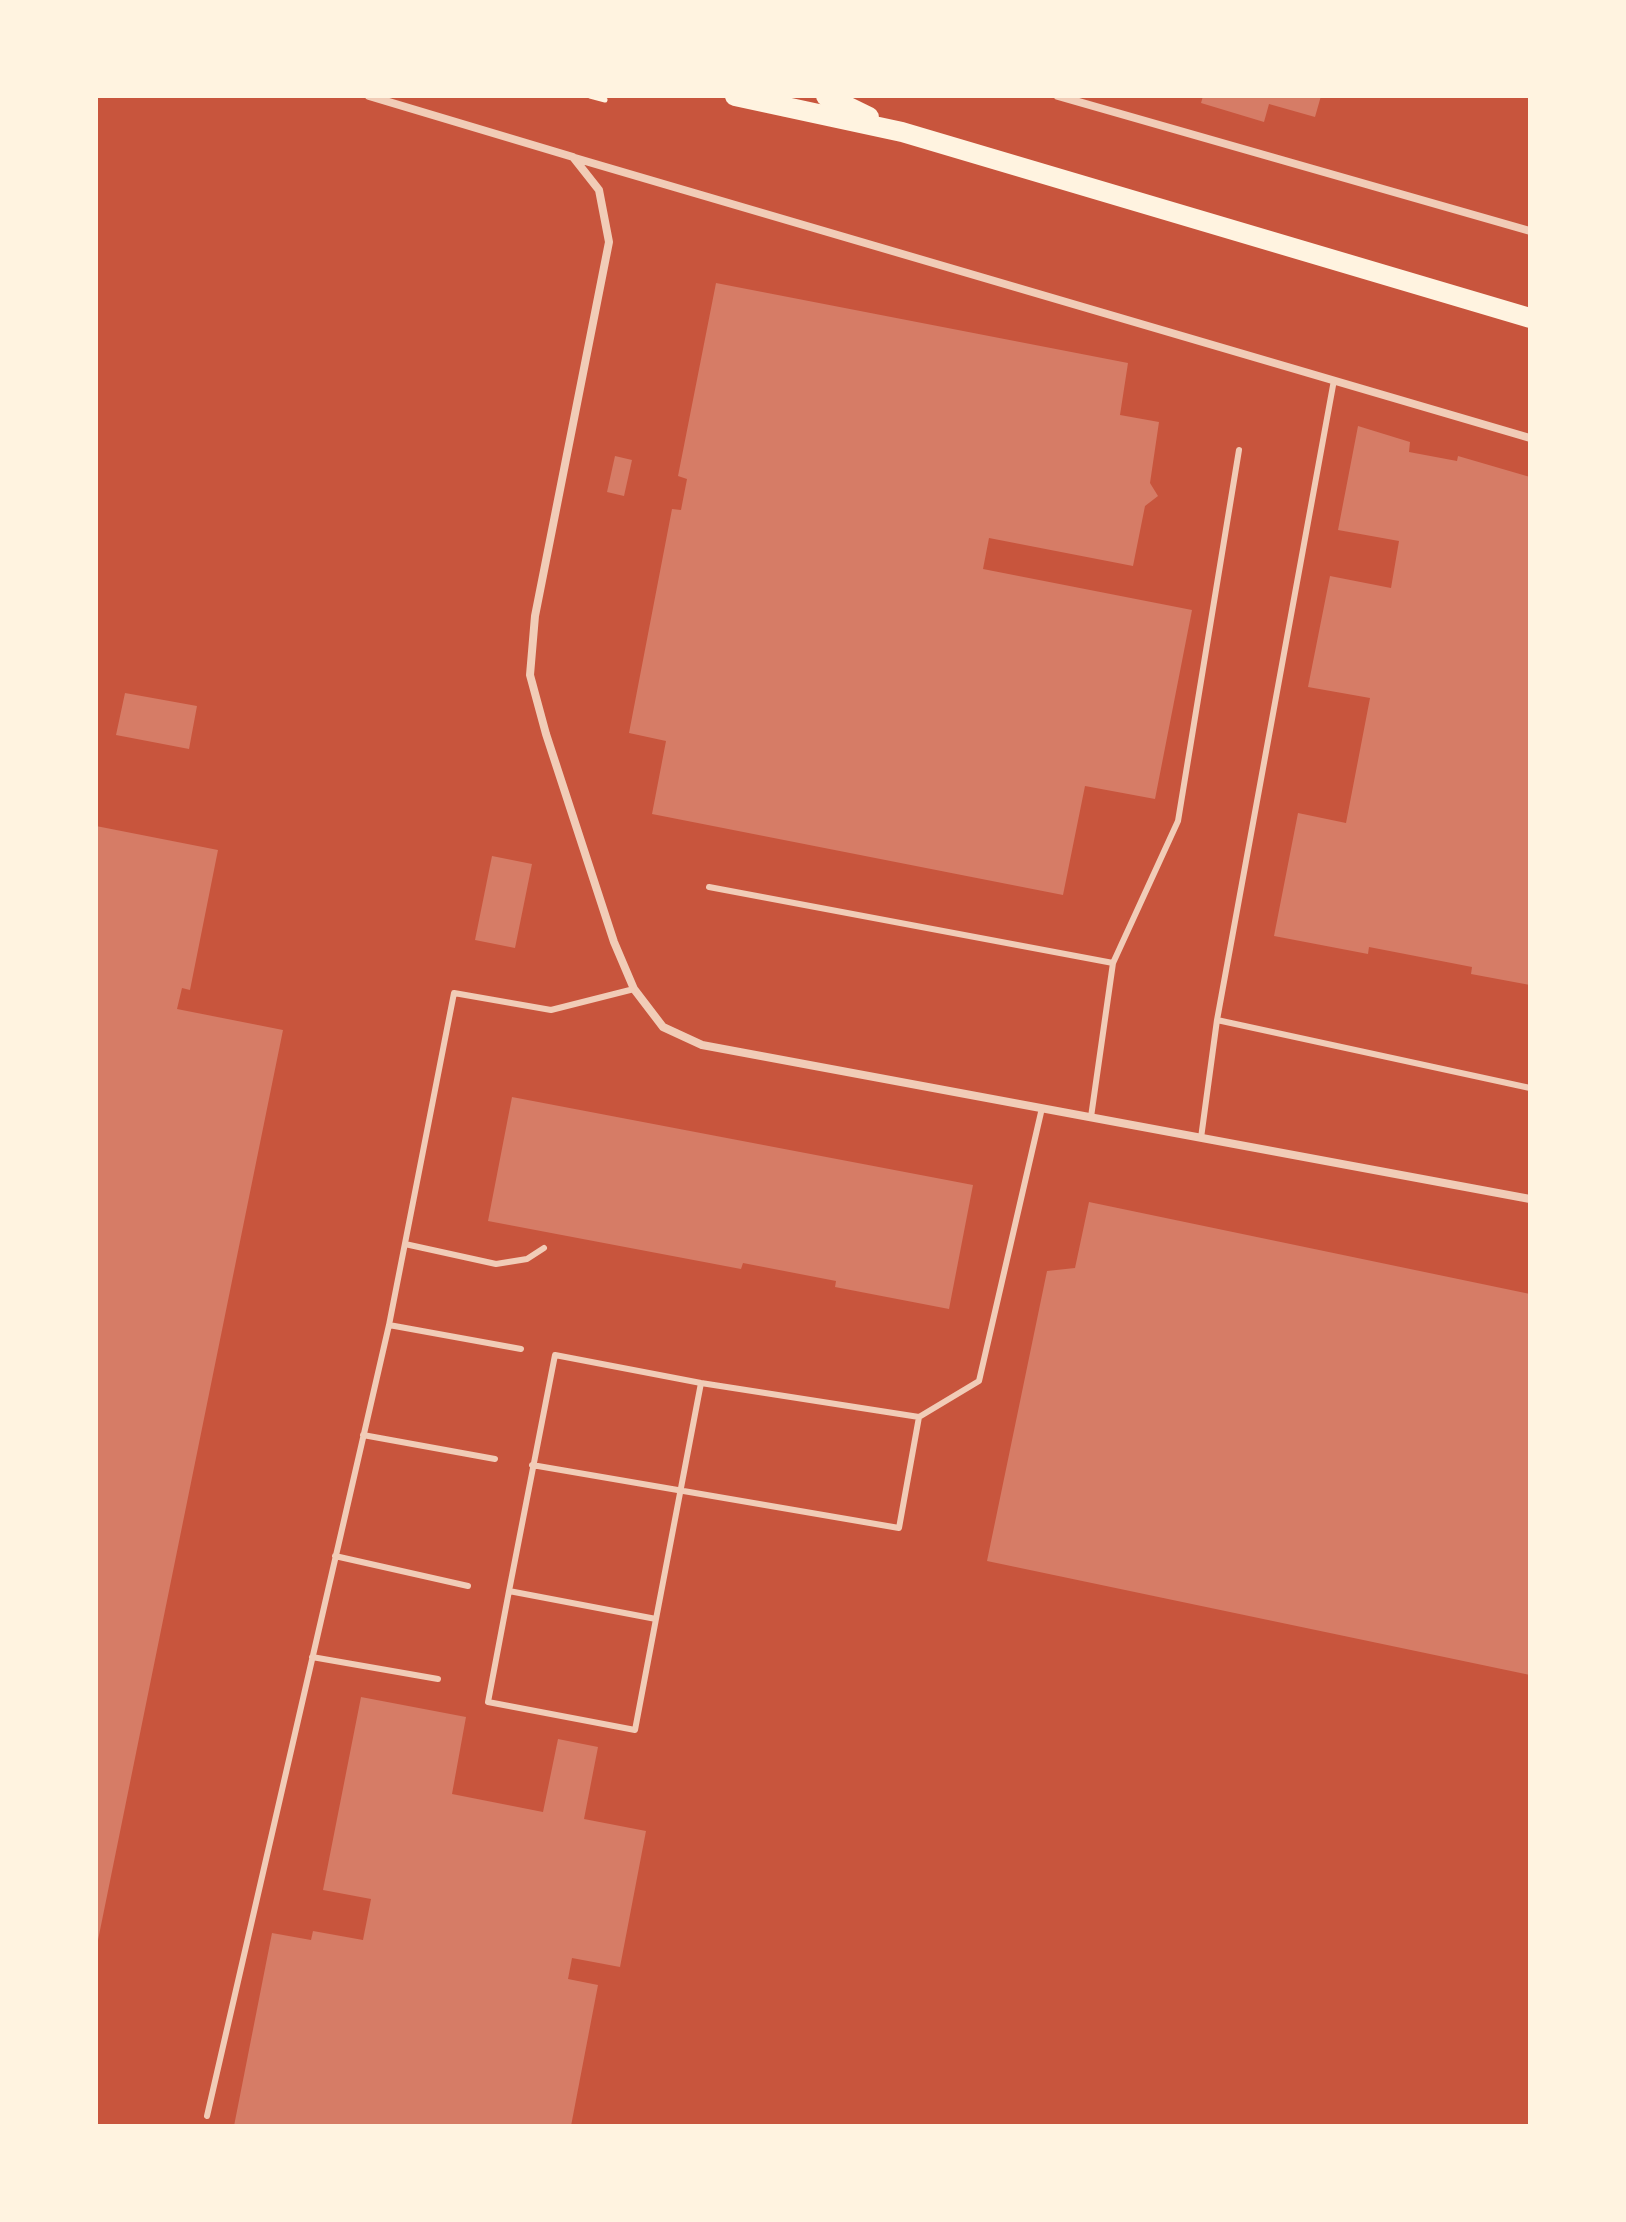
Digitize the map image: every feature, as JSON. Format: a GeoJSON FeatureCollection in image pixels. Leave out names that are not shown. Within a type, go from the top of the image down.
{"type":"FeatureCollection","features":[{"type":"Feature","properties":{"kind":"main road"},"geometry":{"type":"LineString","coordinates":[[735,96],[902,132],[1530,318]]}},
{"type":"Feature","properties":{"kind":"main road"},"geometry":{"type":"LineString","coordinates":[[826,96],[902,132]]}},
{"type":"Feature","properties":{"kind":"street"},"geometry":{"type":"LineString","coordinates":[[369,96],[1530,438]]}},
{"type":"Feature","properties":{"kind":"street"},"geometry":{"type":"LineString","coordinates":[[1058,96],[1530,231]]}},
{"type":"Feature","properties":{"kind":"street"},"geometry":{"type":"LineString","coordinates":[[1099,96],[1099,109]]}},
{"type":"Feature","properties":{"kind":"street"},"geometry":{"type":"LineString","coordinates":[[573,157],[599,190],[609,242],[535,616],[530,675],[546,734],[614,942],[634,989],[663,1027],[702,1045],[1530,1199]]}},
{"type":"Feature","properties":{"kind":"lane"},"geometry":{"type":"LineString","coordinates":[[1201,1138],[1217,1020],[1334,380]]}},
{"type":"Feature","properties":{"kind":"lane"},"geometry":{"type":"LineString","coordinates":[[1091,1117],[1113,963],[1178,821],[1239,450]]}},
{"type":"Feature","properties":{"kind":"lane"},"geometry":{"type":"LineString","coordinates":[[709,887],[1113,963]]}},
{"type":"Feature","properties":{"kind":"lane"},"geometry":{"type":"LineString","coordinates":[[207,2116],[389,1325],[454,993],[551,1010],[634,989]]}},
{"type":"Feature","properties":{"kind":"lane"},"geometry":{"type":"LineString","coordinates":[[1217,1020],[1530,1088]]}},
{"type":"Feature","properties":{"kind":"lane"},"geometry":{"type":"LineString","coordinates":[[701,1383],[635,1730],[488,1702],[555,1355],[701,1383],[919,1417],[979,1381],[1042,1108]]}},
{"type":"Feature","properties":{"kind":"lane"},"geometry":{"type":"LineString","coordinates":[[405,1244],[496,1264],[527,1259],[544,1248]]}},
{"type":"Feature","properties":{"kind":"lane"},"geometry":{"type":"LineString","coordinates":[[389,1325],[521,1349]]}},
{"type":"Feature","properties":{"kind":"lane"},"geometry":{"type":"LineString","coordinates":[[532,1465],[899,1528],[919,1417]]}},
{"type":"Feature","properties":{"kind":"lane"},"geometry":{"type":"LineString","coordinates":[[363,1435],[495,1459]]}},
{"type":"Feature","properties":{"kind":"lane"},"geometry":{"type":"LineString","coordinates":[[335,1556],[468,1586]]}},
{"type":"Feature","properties":{"kind":"lane"},"geometry":{"type":"LineString","coordinates":[[509,1591],[656,1619]]}},
{"type":"Feature","properties":{"kind":"lane"},"geometry":{"type":"LineString","coordinates":[[312,1657],[438,1679]]}},
{"type":"Feature","properties":{"kind":"path"},"geometry":{"type":"LineString","coordinates":[[590,96],[605,100]]}},
{"type":"Feature","properties":{"kind":"building"},"geometry":{"type":"Polygon","coordinates":[[[1203,96],[1321,96],[1315,117],[1269,104],[1264,122],[1201,103],[1203,96]]]}},
{"type":"Feature","properties":{"kind":"building"},"geometry":{"type":"Polygon","coordinates":[[[716,283],[1128,363],[1120,415],[1159,422],[1150,483],[1158,496],[1145,506],[1133,566],[989,538],[983,569],[1192,610],[1155,799],[1085,786],[1063,895],[652,814],[666,741],[629,733],[672,509],[681,510],[687,479],[678,476],[716,283]]]}},
{"type":"Feature","properties":{"kind":"building"},"geometry":{"type":"Polygon","coordinates":[[[1358,426],[1410,442],[1409,452],[1457,461],[1458,456],[1530,477],[1530,985],[1471,974],[1472,967],[1369,947],[1368,954],[1274,936],[1298,813],[1346,823],[1370,698],[1308,687],[1330,576],[1391,588],[1399,541],[1338,530],[1358,426]]]}},
{"type":"Feature","properties":{"kind":"building"},"geometry":{"type":"Polygon","coordinates":[[[615,456],[632,460],[624,496],[607,492],[615,456]]]}},
{"type":"Feature","properties":{"kind":"building"},"geometry":{"type":"Polygon","coordinates":[[[125,693],[197,706],[189,749],[116,735],[125,693]]]}},
{"type":"Feature","properties":{"kind":"building"},"geometry":{"type":"Polygon","coordinates":[[[96,826],[218,850],[190,990],[182,988],[177,1009],[283,1030],[97,1945],[96,826]]]}},
{"type":"Feature","properties":{"kind":"building"},"geometry":{"type":"Polygon","coordinates":[[[492,856],[532,864],[515,948],[475,940],[492,856]]]}},
{"type":"Feature","properties":{"kind":"building"},"geometry":{"type":"Polygon","coordinates":[[[512,1097],[973,1185],[949,1309],[835,1287],[836,1281],[743,1263],[741,1269],[488,1221],[512,1097]]]}},
{"type":"Feature","properties":{"kind":"building"},"geometry":{"type":"Polygon","coordinates":[[[1089,1202],[1530,1294],[1530,1675],[987,1561],[1047,1271],[1075,1268],[1089,1202]]]}},
{"type":"Feature","properties":{"kind":"building"},"geometry":{"type":"Polygon","coordinates":[[[361,1697],[466,1717],[452,1794],[543,1812],[558,1739],[598,1747],[584,1819],[646,1831],[620,1967],[572,1958],[568,1979],[598,1985],[571,2126],[234,2126],[272,1933],[311,1940],[313,1931],[363,1940],[371,1899],[323,1890],[361,1697]]]}}]}
